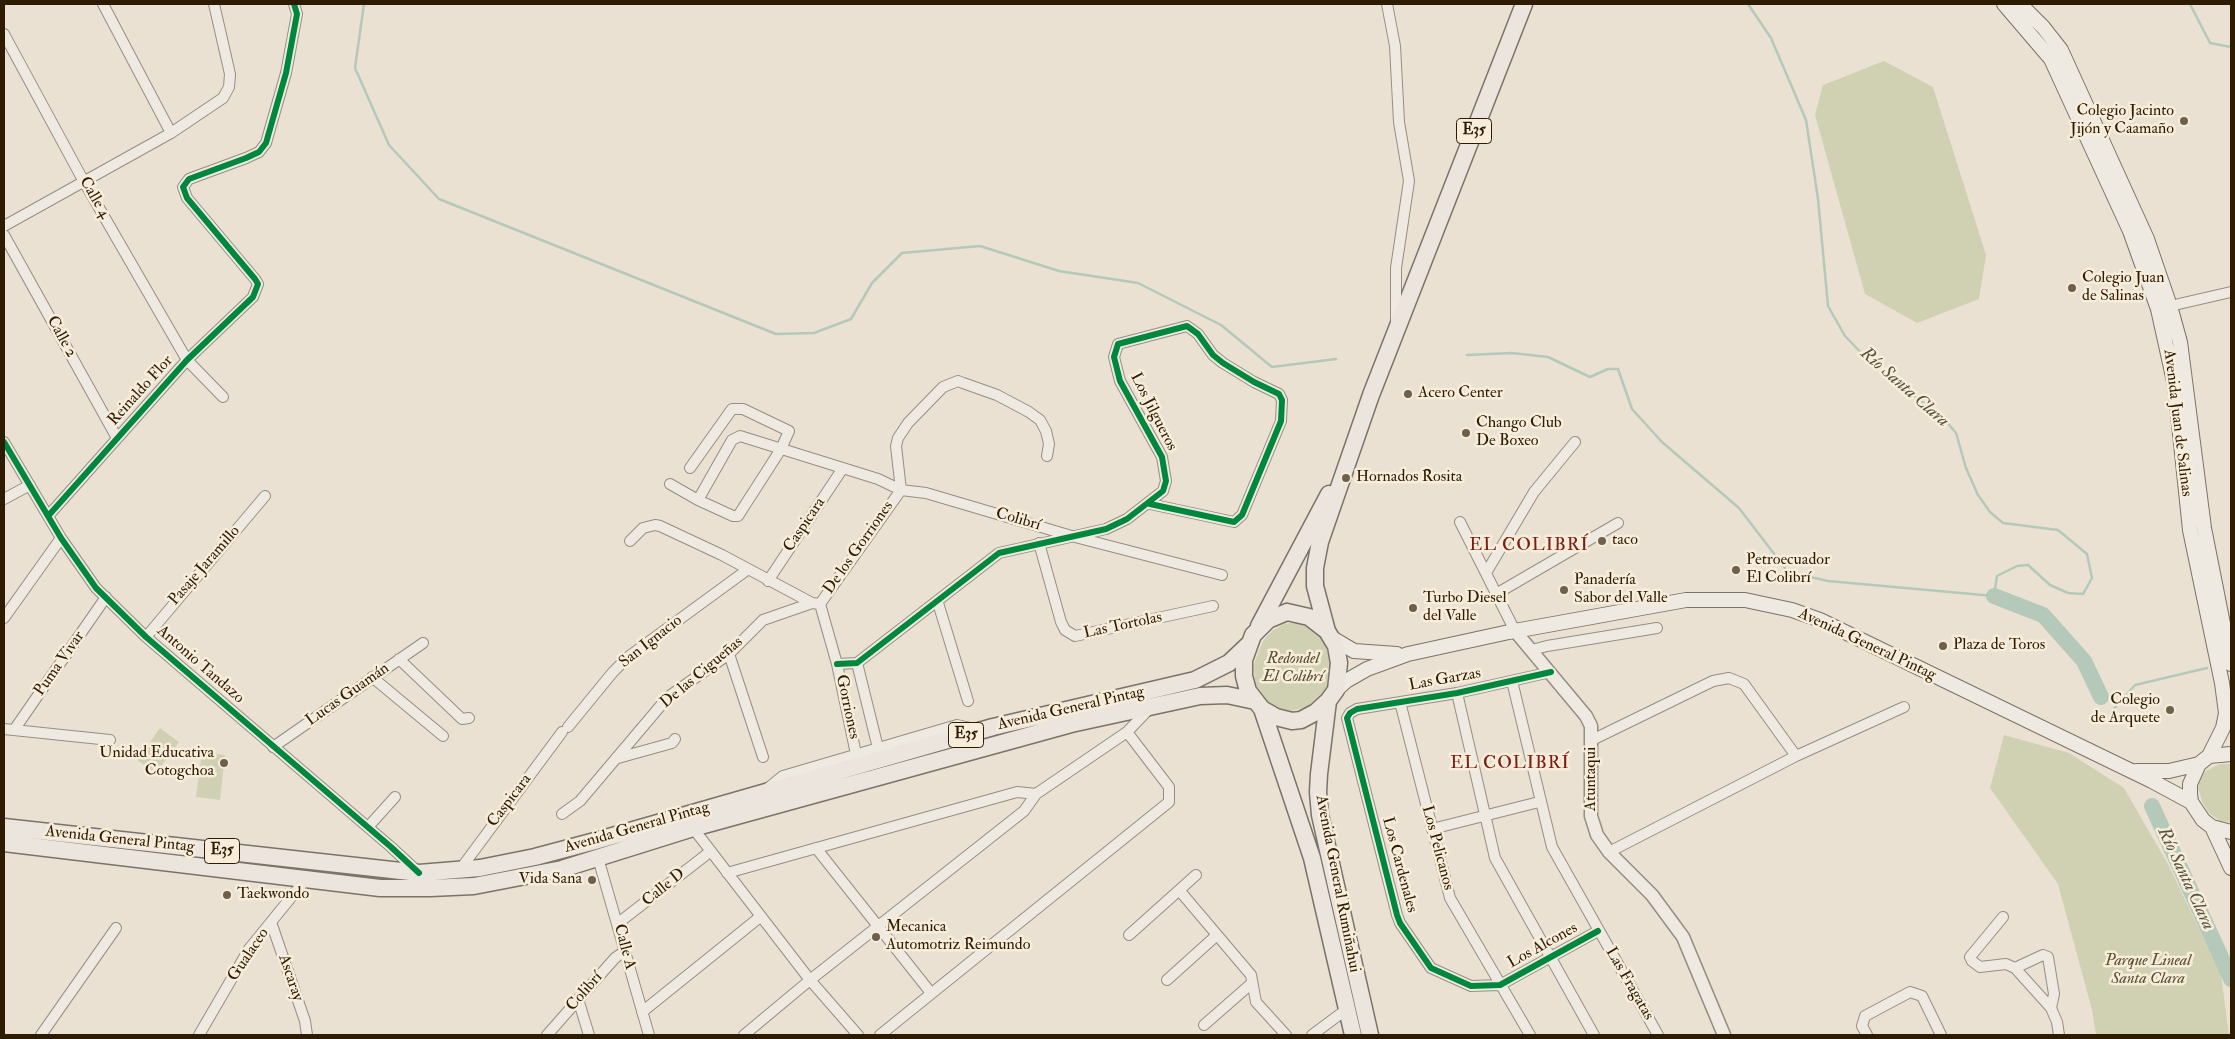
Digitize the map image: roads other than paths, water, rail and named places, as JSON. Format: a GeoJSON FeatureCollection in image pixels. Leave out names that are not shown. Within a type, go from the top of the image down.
{"type":"FeatureCollection","features":[{"type":"Feature","properties":{"kind":"highway","name":"E35"},"geometry":{"type":"LineString","coordinates":[[1343,471],[1318,513],[1260,626],[1248,645],[1244,660],[1244,676],[1248,691],[1258,705],[1276,717],[1292,721],[1301,720],[1316,712],[1332,696],[1339,663],[1315,586],[1315,568],[1320,542],[1343,471],[1524,4]]}},
{"type":"Feature","properties":{"kind":"highway","name":"E35"},"geometry":{"type":"LineString","coordinates":[[1260,626],[1276,615],[1287,612],[1309,617],[1329,634]]}},
{"type":"Feature","properties":{"kind":"highway","name":"Avenida General Pintag"},"geometry":{"type":"LineString","coordinates":[[4,827],[419,873],[459,871],[535,857],[980,731],[1195,680],[1224,666],[1248,645]]}},
{"type":"Feature","properties":{"kind":"highway","name":"Avenida General Pintag"},"geometry":{"type":"LineString","coordinates":[[4,843],[380,888],[446,888],[505,882],[598,858],[693,828],[1071,724],[1210,695],[1227,695],[1258,705]]}},
{"type":"Feature","properties":{"kind":"highway","name":"Avenida General Rumiñahui"},"geometry":{"type":"LineString","coordinates":[[1332,696],[1319,774],[1320,815],[1370,1035]]}},
{"type":"Feature","properties":{"kind":"highway","name":"Avenida General Rumiñahui"},"geometry":{"type":"LineString","coordinates":[[1258,705],[1312,858],[1353,1035]]}},
{"type":"Feature","properties":{"kind":"main road","name":"Avenida Juan de Salinas"},"geometry":{"type":"LineString","coordinates":[[2004,4],[2051,59],[2136,229],[2172,366],[2190,530],[2222,683],[2226,720],[2190,784],[2191,802]]}},
{"type":"Feature","properties":{"kind":"main road","name":"Avenida Juan de Salinas"},"geometry":{"type":"LineString","coordinates":[[2020,4],[2043,27],[2060,50],[2170,306],[2180,342],[2204,528],[2231,664]]}},
{"type":"Feature","properties":{"kind":"main road","name":"Avenida General Pintag"},"geometry":{"type":"LineString","coordinates":[[1332,696],[1346,681],[1367,669],[1408,654],[1686,600],[1714,598],[1763,603],[1820,620],[2132,771],[2191,802]]}},
{"type":"Feature","properties":{"kind":"main road","name":"Avenida General Pintag"},"geometry":{"type":"LineString","coordinates":[[1329,634],[1348,648],[1360,652],[1408,654]]}},
{"type":"Feature","properties":{"kind":"main road","name":"Avenida General Pintag"},"geometry":{"type":"LineString","coordinates":[[2132,771],[2169,771],[2231,754]]}},
{"type":"Feature","properties":{"kind":"main road"},"geometry":{"type":"LineString","coordinates":[[2191,802],[2196,812],[2212,827],[2231,868]]}},
{"type":"Feature","properties":{"kind":"main road"},"geometry":{"type":"LineString","coordinates":[[2212,827],[2231,832]]}},
{"type":"Feature","properties":{"kind":"street"},"geometry":{"type":"LineString","coordinates":[[102,4],[170,133]]}},
{"type":"Feature","properties":{"kind":"street"},"geometry":{"type":"LineString","coordinates":[[4,226],[83,180],[170,133],[223,98],[230,87],[230,74],[214,4]]}},
{"type":"Feature","properties":{"kind":"street","name":"Reinaldo Flor"},"geometry":{"type":"LineString","coordinates":[[49,515],[187,360],[253,297],[258,284],[255,279],[187,198],[183,187],[189,179],[259,152],[266,143],[286,73],[297,14],[294,4]]}},
{"type":"Feature","properties":{"kind":"street"},"geometry":{"type":"LineString","coordinates":[[1388,4],[1395,46],[1399,122],[1409,181],[1396,268],[1396,334]]}},
{"type":"Feature","properties":{"kind":"street","name":"Calle 4"},"geometry":{"type":"LineString","coordinates":[[4,34],[83,180],[187,360],[224,397]]}},
{"type":"Feature","properties":{"kind":"street","name":"Calle 2"},"geometry":{"type":"LineString","coordinates":[[4,235],[118,438]]}},
{"type":"Feature","properties":{"kind":"street"},"geometry":{"type":"LineString","coordinates":[[2170,306],[2231,292]]}},
{"type":"Feature","properties":{"kind":"street","name":"Los Jilgueros"},"geometry":{"type":"LineString","coordinates":[[858,663],[938,603],[967,576],[999,553],[1106,529],[1127,519],[1150,504],[1162,492],[1166,481],[1162,457],[1120,381],[1114,357],[1118,344],[1181,327],[1191,328],[1206,342],[1213,356],[1254,382],[1279,394],[1282,400],[1281,421],[1242,515],[1237,520],[1228,522],[1150,504]]}},
{"type":"Feature","properties":{"kind":"street","name":"De los Gorriones"},"geometry":{"type":"LineString","coordinates":[[816,603],[900,490],[896,446],[898,438],[908,423],[943,387],[958,381],[997,396],[1040,420],[1049,444],[1047,456]]}},
{"type":"Feature","properties":{"kind":"street"},"geometry":{"type":"LineString","coordinates":[[670,484],[698,500],[733,516],[738,516],[781,449],[789,431],[743,409],[732,409],[690,468]]}},
{"type":"Feature","properties":{"kind":"street"},"geometry":{"type":"LineString","coordinates":[[698,500],[734,438],[740,436],[878,479],[900,490]]}},
{"type":"Feature","properties":{"kind":"street","name":"Antonio Tandazo"},"geometry":{"type":"LineString","coordinates":[[4,442],[61,538],[96,588],[146,636],[419,873]]}},
{"type":"Feature","properties":{"kind":"street"},"geometry":{"type":"LineString","coordinates":[[1486,572],[1531,495],[1575,442]]}},
{"type":"Feature","properties":{"kind":"street","name":"Caspicara"},"geometry":{"type":"LineString","coordinates":[[768,581],[843,468]]}},
{"type":"Feature","properties":{"kind":"street"},"geometry":{"type":"LineString","coordinates":[[4,499],[30,485]]}},
{"type":"Feature","properties":{"kind":"street","name":"Colibrí"},"geometry":{"type":"LineString","coordinates":[[900,490],[926,492],[1075,536],[1222,575]]}},
{"type":"Feature","properties":{"kind":"street","name":"Pasaje Jaramillo"},"geometry":{"type":"LineString","coordinates":[[146,636],[266,496]]}},
{"type":"Feature","properties":{"kind":"street","name":"Atuntaqui"},"geometry":{"type":"LineString","coordinates":[[1460,522],[1515,632],[1551,672],[1586,716],[1591,726],[1591,816],[1596,836],[1609,852],[1652,895],[1683,936],[1724,1035]]}},
{"type":"Feature","properties":{"kind":"street"},"geometry":{"type":"LineString","coordinates":[[1496,594],[1618,523]]}},
{"type":"Feature","properties":{"kind":"street"},"geometry":{"type":"LineString","coordinates":[[630,541],[643,528],[655,524],[680,534],[768,581],[816,603]]}},
{"type":"Feature","properties":{"kind":"street"},"geometry":{"type":"LineString","coordinates":[[4,618],[61,538]]}},
{"type":"Feature","properties":{"kind":"street","name":"Las Tortolas"},"geometry":{"type":"LineString","coordinates":[[1039,543],[1061,622],[1065,630],[1075,636],[1213,606]]}},
{"type":"Feature","properties":{"kind":"street","name":"San Ignacio"},"geometry":{"type":"LineString","coordinates":[[565,730],[613,672],[628,657],[747,570]]}},
{"type":"Feature","properties":{"kind":"street","name":"Puma Vivar"},"geometry":{"type":"LineString","coordinates":[[9,729],[106,597]]}},
{"type":"Feature","properties":{"kind":"street","name":"De las Cigueñas"},"geometry":{"type":"LineString","coordinates":[[562,814],[580,801],[668,697],[729,654],[763,620],[816,603]]}},
{"type":"Feature","properties":{"kind":"street","name":"Gorriones"},"geometry":{"type":"LineString","coordinates":[[816,603],[838,664],[856,754]]}},
{"type":"Feature","properties":{"kind":"street"},"geometry":{"type":"LineString","coordinates":[[938,603],[968,702]]}},
{"type":"Feature","properties":{"kind":"street"},"geometry":{"type":"LineString","coordinates":[[1532,650],[1657,628]]}},
{"type":"Feature","properties":{"kind":"street","name":"Lucas Guamán"},"geometry":{"type":"LineString","coordinates":[[273,747],[372,676],[423,643]]}},
{"type":"Feature","properties":{"kind":"street"},"geometry":{"type":"LineString","coordinates":[[729,654],[764,757]]}},
{"type":"Feature","properties":{"kind":"street"},"geometry":{"type":"LineString","coordinates":[[400,659],[462,718],[468,718]]}},
{"type":"Feature","properties":{"kind":"street"},"geometry":{"type":"LineString","coordinates":[[838,664],[858,663],[878,748]]}},
{"type":"Feature","properties":{"kind":"street","name":"Las Garzas"},"geometry":{"type":"LineString","coordinates":[[1347,718],[1354,710],[1457,693],[1551,672]]}},
{"type":"Feature","properties":{"kind":"street"},"geometry":{"type":"LineString","coordinates":[[372,676],[443,736]]}},
{"type":"Feature","properties":{"kind":"street"},"geometry":{"type":"LineString","coordinates":[[1592,740],[1713,681],[1729,678],[1744,684],[1796,756]]}},
{"type":"Feature","properties":{"kind":"street","name":"Las Fragatas"},"geometry":{"type":"LineString","coordinates":[[1512,680],[1539,802],[1552,847],[1658,1035]]}},
{"type":"Feature","properties":{"kind":"street"},"geometry":{"type":"LineString","coordinates":[[1457,693],[1495,858],[1594,1035]]}},
{"type":"Feature","properties":{"kind":"street","name":"Los Pelicanos"},"geometry":{"type":"LineString","coordinates":[[1400,702],[1450,898],[1530,1035]]}},
{"type":"Feature","properties":{"kind":"street"},"geometry":{"type":"LineString","coordinates":[[744,1035],[810,980],[1024,811],[1036,794],[1127,732],[1139,717],[1156,706]]}},
{"type":"Feature","properties":{"kind":"street"},"geometry":{"type":"LineString","coordinates":[[1609,852],[1796,756],[1904,707]]}},
{"type":"Feature","properties":{"kind":"street","name":"Los Cardenales"},"geometry":{"type":"LineString","coordinates":[[1347,718],[1400,923],[1434,970],[1471,986],[1500,985]]}},
{"type":"Feature","properties":{"kind":"street"},"geometry":{"type":"LineString","coordinates":[[765,792],[782,776],[957,725],[980,731]]}},
{"type":"Feature","properties":{"kind":"street"},"geometry":{"type":"LineString","coordinates":[[9,729],[110,740]]}},
{"type":"Feature","properties":{"kind":"street","name":"Caspicara"},"geometry":{"type":"LineString","coordinates":[[459,871],[565,730]]}},
{"type":"Feature","properties":{"kind":"street"},"geometry":{"type":"LineString","coordinates":[[880,1035],[1169,802],[1169,786],[1127,732]]}},
{"type":"Feature","properties":{"kind":"street"},"geometry":{"type":"LineString","coordinates":[[618,758],[672,743],[675,739]]}},
{"type":"Feature","properties":{"kind":"street"},"geometry":{"type":"LineString","coordinates":[[727,873],[1017,792],[1036,794]]}},
{"type":"Feature","properties":{"kind":"street"},"geometry":{"type":"LineString","coordinates":[[368,827],[395,797]]}},
{"type":"Feature","properties":{"kind":"street"},"geometry":{"type":"LineString","coordinates":[[1432,829],[1485,814],[1539,802]]}},
{"type":"Feature","properties":{"kind":"street"},"geometry":{"type":"LineString","coordinates":[[693,828],[810,980],[858,1035]]}},
{"type":"Feature","properties":{"kind":"street"},"geometry":{"type":"LineString","coordinates":[[816,848],[879,925],[931,993]]}},
{"type":"Feature","properties":{"kind":"street","name":"Calle D"},"geometry":{"type":"LineString","coordinates":[[617,924],[710,851]]}},
{"type":"Feature","properties":{"kind":"street","name":"Calle A"},"geometry":{"type":"LineString","coordinates":[[598,858],[649,1035]]}},
{"type":"Feature","properties":{"kind":"street"},"geometry":{"type":"LineString","coordinates":[[1129,935],[1196,875]]}},
{"type":"Feature","properties":{"kind":"street","name":"Gualaceo"},"geometry":{"type":"LineString","coordinates":[[199,1035],[249,949],[306,879]]}},
{"type":"Feature","properties":{"kind":"street"},"geometry":{"type":"LineString","coordinates":[[1179,890],[1251,974],[1256,1002],[1284,1035]]}},
{"type":"Feature","properties":{"kind":"street"},"geometry":{"type":"LineString","coordinates":[[642,1012],[760,916]]}},
{"type":"Feature","properties":{"kind":"street"},"geometry":{"type":"LineString","coordinates":[[2003,917],[1970,957],[1975,965],[1980,967],[2006,964],[2015,968],[2051,1008],[2057,1022],[2059,1035]]}},
{"type":"Feature","properties":{"kind":"street","name":"Ascaray"},"geometry":{"type":"LineString","coordinates":[[271,922],[305,1021],[306,1035]]}},
{"type":"Feature","properties":{"kind":"street"},"geometry":{"type":"LineString","coordinates":[[41,1035],[116,928]]}},
{"type":"Feature","properties":{"kind":"street","name":"Los Alcones"},"geometry":{"type":"LineString","coordinates":[[1500,985],[1598,931]]}},
{"type":"Feature","properties":{"kind":"street"},"geometry":{"type":"LineString","coordinates":[[1167,980],[1217,935]]}},
{"type":"Feature","properties":{"kind":"street","name":"Colibrí"},"geometry":{"type":"LineString","coordinates":[[547,1035],[615,958],[625,951]]}},
{"type":"Feature","properties":{"kind":"street"},"geometry":{"type":"LineString","coordinates":[[2015,968],[2043,955],[2048,957],[2054,994],[2051,1008]]}},
{"type":"Feature","properties":{"kind":"street"},"geometry":{"type":"LineString","coordinates":[[1204,1025],[1252,983]]}},
{"type":"Feature","properties":{"kind":"street"},"geometry":{"type":"LineString","coordinates":[[1867,1035],[1862,1026],[1865,1016],[1910,992],[1922,996],[1941,1035]]}},
{"type":"Feature","properties":{"kind":"street"},"geometry":{"type":"LineString","coordinates":[[578,999],[589,1035]]}},
{"type":"Feature","properties":{"kind":"street"},"geometry":{"type":"LineString","coordinates":[[1312,1035],[1347,1010]]}},
{"type":"Feature","properties":{"kind":"waterway"},"geometry":{"type":"LineString","coordinates":[[364,4],[355,68],[389,145],[439,199],[776,334],[814,333],[851,319],[872,283],[902,253],[980,246],[1059,271],[1138,283],[1221,325],[1272,367],[1336,359]]}},
{"type":"Feature","properties":{"kind":"waterway","name":"Río Santa Clara"},"geometry":{"type":"LineString","coordinates":[[1467,355],[1512,353],[1548,357],[1590,377],[1608,369],[1618,369],[1632,409],[1662,442],[1739,508],[1788,572],[1828,581],[1994,596],[1997,576],[2017,566],[2028,565],[2050,585],[2068,593],[2083,594],[2092,578],[2087,554],[2058,530],[2003,523],[1990,512],[1978,495],[1966,468],[1956,433],[1940,414],[1870,362],[1845,336],[1828,306],[1818,199],[1806,120],[1771,38],[1748,4]]}},
{"type":"Feature","properties":{"kind":"waterway"},"geometry":{"type":"LineString","coordinates":[[2190,4],[2210,43],[2231,47]]}},
{"type":"Feature","properties":{"kind":"waterway","name":"Río Santa Clara"},"geometry":{"type":"LineString","coordinates":[[1994,596],[2043,615],[2084,661],[2101,697]]}},
{"type":"Feature","properties":{"kind":"waterway"},"geometry":{"type":"LineString","coordinates":[[2111,712],[2135,685],[2207,668]]}},
{"type":"Feature","properties":{"kind":"waterway","name":"Río Santa Clara"},"geometry":{"type":"LineString","coordinates":[[2152,806],[2231,979]]}},
{"type":"Feature","properties":{"kind":"place","name":"Colegio Jacinto Jijón y Caamaño"},"geometry":{"type":"Point","coordinates":[2184,121]}},
{"type":"Feature","properties":{"kind":"place","name":"Colegio Juan de Salinas"},"geometry":{"type":"Point","coordinates":[2072,288]}},
{"type":"Feature","properties":{"kind":"place","name":"Acero Center"},"geometry":{"type":"Point","coordinates":[1408,394]}},
{"type":"Feature","properties":{"kind":"place","name":"Chango Club De Boxeo"},"geometry":{"type":"Point","coordinates":[1466,433]}},
{"type":"Feature","properties":{"kind":"place","name":"Hornados Rosita"},"geometry":{"type":"Point","coordinates":[1346,478]}},
{"type":"Feature","properties":{"kind":"place","name":"taco"},"geometry":{"type":"Point","coordinates":[1602,541]}},
{"type":"Feature","properties":{"kind":"place","name":"Petroecuador El Colibrí"},"geometry":{"type":"Point","coordinates":[1736,570]}},
{"type":"Feature","properties":{"kind":"place","name":"Panadería Sabor del Valle"},"geometry":{"type":"Point","coordinates":[1564,590]}},
{"type":"Feature","properties":{"kind":"place","name":"Turbo Diesel del Valle"},"geometry":{"type":"Point","coordinates":[1413,608]}},
{"type":"Feature","properties":{"kind":"place","name":"Plaza de Toros"},"geometry":{"type":"Point","coordinates":[1943,646]}},
{"type":"Feature","properties":{"kind":"place","name":"Colegio de Arquete"},"geometry":{"type":"Point","coordinates":[2170,710]}},
{"type":"Feature","properties":{"kind":"place","name":"Unidad Educativa Cotogchoa"},"geometry":{"type":"Point","coordinates":[224,763]}},
{"type":"Feature","properties":{"kind":"place","name":"Vida Sana"},"geometry":{"type":"Point","coordinates":[592,880]}},
{"type":"Feature","properties":{"kind":"place","name":"Taekwondo"},"geometry":{"type":"Point","coordinates":[227,895]}},
{"type":"Feature","properties":{"kind":"place","name":"Mecanica Automotriz Reimundo"},"geometry":{"type":"Point","coordinates":[876,937]}},
{"type":"Feature","properties":{"kind":"district","name":"EL COLIBRÍ"},"geometry":{"type":"Point","coordinates":[1529,546]}},
{"type":"Feature","properties":{"kind":"district","name":"EL COLIBRÍ"},"geometry":{"type":"Point","coordinates":[1510,764]}},
{"type":"Feature","properties":{"kind":"park label","name":"Redondel El Colibrí"},"geometry":{"type":"Point","coordinates":[1293,669]}},
{"type":"Feature","properties":{"kind":"park label","name":"Parque Lineal Santa Clara"},"geometry":{"type":"Point","coordinates":[2148,971]}}]}
